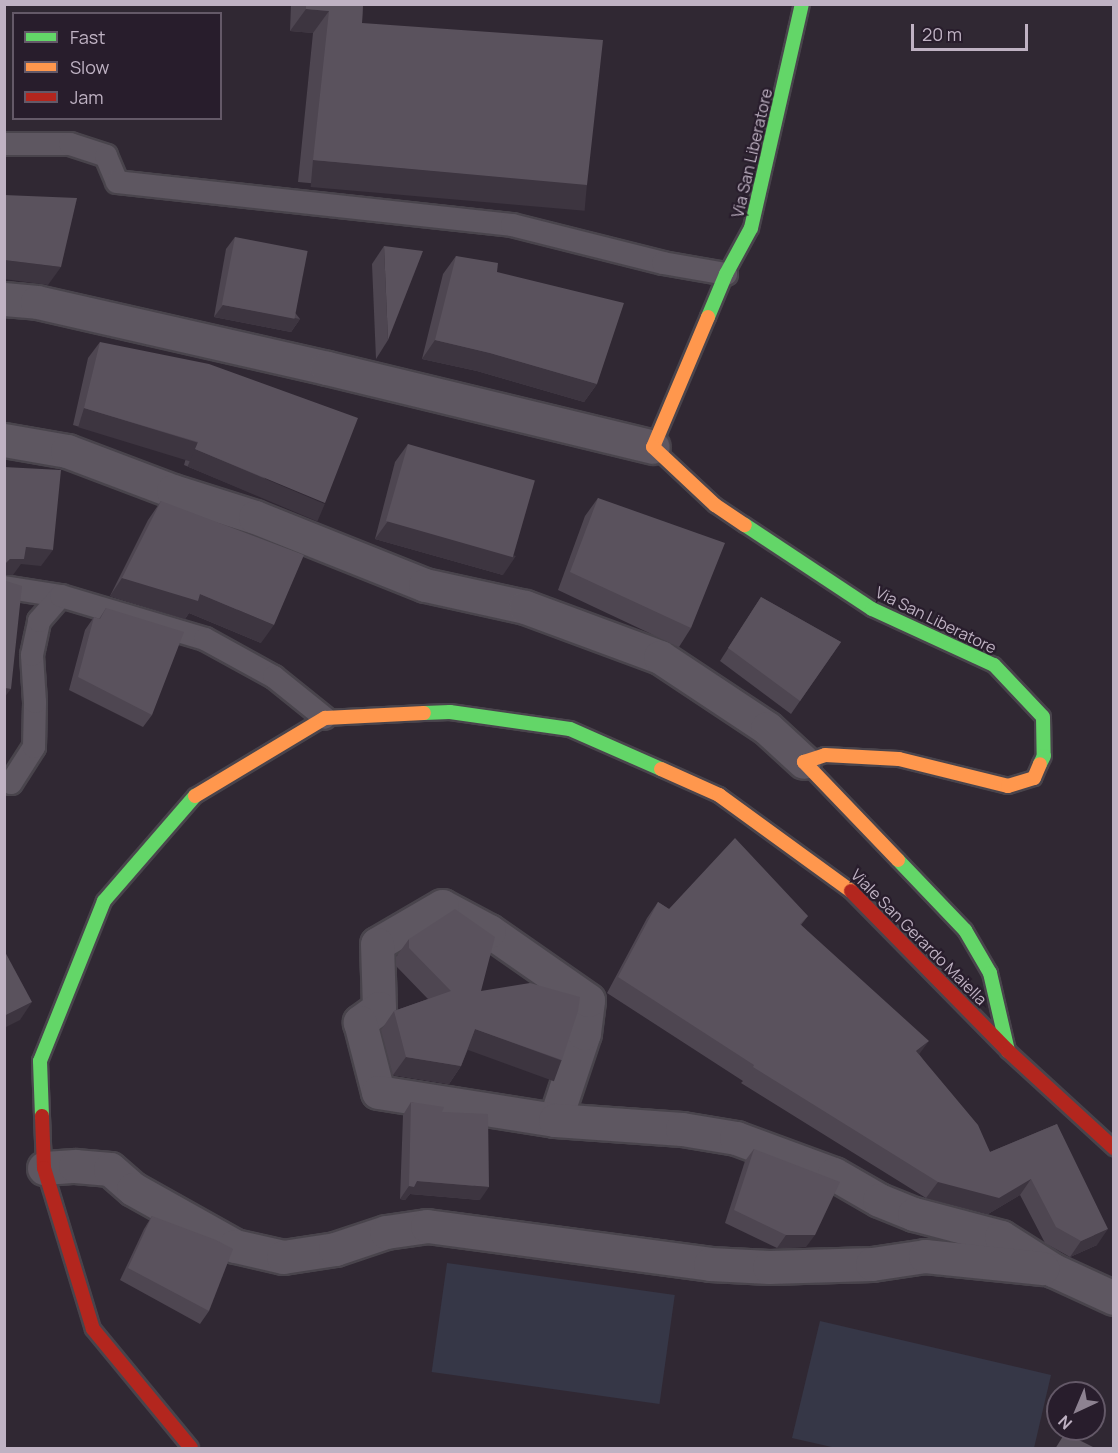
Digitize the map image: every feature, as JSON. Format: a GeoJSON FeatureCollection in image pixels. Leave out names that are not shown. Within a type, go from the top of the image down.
{"type":"FeatureCollection","features":[{"type":"Feature","properties":{"kind":"main road","name":"Via San Liberatore"},"geometry":{"type":"LineString","coordinates":[[802,4],[751,228],[726,274],[653,447],[715,505],[872,609],[994,665],[1042,717],[1044,756],[1034,778],[1008,786],[899,759],[825,755],[804,762]]}},
{"type":"Feature","properties":{"kind":"main road","name":"Viale San Gerardo Maiella"},"geometry":{"type":"LineString","coordinates":[[191,1449],[93,1329],[44,1168],[40,1061],[104,900],[189,799],[325,718],[450,712],[570,729],[719,795],[843,883],[1008,1051],[1113,1148]]}},
{"type":"Feature","properties":{"kind":"main road"},"geometry":{"type":"LineString","coordinates":[[804,762],[965,930],[990,973],[1008,1051]]}},
{"type":"Feature","properties":{"kind":"street"},"geometry":{"type":"LineString","coordinates":[[4,298],[37,303],[327,368],[653,447]]}},
{"type":"Feature","properties":{"kind":"street"},"geometry":{"type":"LineString","coordinates":[[4,440],[68,450],[173,491],[255,517],[425,585],[525,606],[660,657],[767,729],[804,762]]}},
{"type":"Feature","properties":{"kind":"street"},"geometry":{"type":"LineString","coordinates":[[555,1120],[584,1033],[588,1000],[489,931],[442,906],[377,944],[379,1008],[360,1022],[378,1092],[555,1120],[682,1130],[736,1138],[834,1174],[879,1200],[915,1214],[1001,1238],[1053,1270],[1113,1298]]}},
{"type":"Feature","properties":{"kind":"street"},"geometry":{"type":"LineString","coordinates":[[44,1168],[75,1166],[110,1168],[133,1189],[235,1246],[283,1257],[335,1249],[386,1232],[426,1226],[710,1264],[769,1267],[872,1264],[924,1257],[1053,1270]]}},
{"type":"Feature","properties":{"kind":"lane"},"geometry":{"type":"LineString","coordinates":[[4,144],[70,144],[106,156],[117,182],[512,225],[663,263],[726,274]]}},
{"type":"Feature","properties":{"kind":"lane"},"geometry":{"type":"LineString","coordinates":[[4,587],[62,596],[205,639],[274,677],[325,718]]}},
{"type":"Feature","properties":{"kind":"lane"},"geometry":{"type":"LineString","coordinates":[[4,781],[11,783],[34,747],[35,702],[32,655],[39,621],[62,596]]}},
{"type":"Feature","properties":{"kind":"shaded area"},"geometry":{"type":"Polygon","coordinates":[[[447,1263],[675,1295],[659,1404],[432,1372],[447,1263]]]}},
{"type":"Feature","properties":{"kind":"shaded area"},"geometry":{"type":"Polygon","coordinates":[[[820,1321],[1051,1375],[1050,1381],[1046,1381],[1046,1396],[1034,1448],[836,1448],[792,1438],[820,1321]]]}},
{"type":"Feature","properties":{"kind":"building"},"geometry":{"type":"Polygon","coordinates":[[[306,4],[363,4],[362,23],[603,40],[587,185],[313,160],[329,11],[306,9],[306,4]]]}},
{"type":"Feature","properties":{"kind":"building"},"geometry":{"type":"Polygon","coordinates":[[[4,195],[77,198],[61,267],[4,260],[4,195]]]}},
{"type":"Feature","properties":{"kind":"building"},"geometry":{"type":"Polygon","coordinates":[[[235,237],[308,251],[294,319],[222,305],[235,237]]]}},
{"type":"Feature","properties":{"kind":"building"},"geometry":{"type":"Polygon","coordinates":[[[384,246],[423,251],[388,340],[384,246]]]}},
{"type":"Feature","properties":{"kind":"building"},"geometry":{"type":"Polygon","coordinates":[[[456,256],[498,263],[497,272],[624,303],[597,384],[490,353],[435,340],[456,256]]]}},
{"type":"Feature","properties":{"kind":"building"},"geometry":{"type":"Polygon","coordinates":[[[100,342],[209,364],[358,418],[325,503],[195,449],[198,442],[84,408],[100,342]]]}},
{"type":"Feature","properties":{"kind":"building"},"geometry":{"type":"Polygon","coordinates":[[[408,444],[535,480],[513,557],[386,521],[408,444]]]}},
{"type":"Feature","properties":{"kind":"building"},"geometry":{"type":"Polygon","coordinates":[[[4,467],[61,470],[53,550],[26,547],[24,559],[10,559],[4,565],[4,467]]]}},
{"type":"Feature","properties":{"kind":"building"},"geometry":{"type":"Polygon","coordinates":[[[598,498],[725,543],[691,628],[570,572],[598,498]]]}},
{"type":"Feature","properties":{"kind":"building"},"geometry":{"type":"Polygon","coordinates":[[[161,501],[304,555],[274,625],[200,594],[198,601],[122,578],[161,501]]]}},
{"type":"Feature","properties":{"kind":"building"},"geometry":{"type":"Polygon","coordinates":[[[4,575],[6,581],[22,586],[11,689],[4,688],[4,575]]]}},
{"type":"Feature","properties":{"kind":"building"},"geometry":{"type":"Polygon","coordinates":[[[761,597],[841,642],[800,701],[728,648],[761,597]]]}},
{"type":"Feature","properties":{"kind":"building"},"geometry":{"type":"Polygon","coordinates":[[[106,608],[184,632],[152,715],[78,677],[94,617],[100,619],[106,608]]]}},
{"type":"Feature","properties":{"kind":"building"},"geometry":{"type":"Polygon","coordinates":[[[735,838],[808,916],[800,924],[929,1041],[916,1051],[978,1125],[990,1152],[1057,1124],[1108,1229],[1081,1241],[1056,1227],[1031,1179],[999,1198],[938,1182],[753,1067],[754,1065],[618,977],[658,902],[669,909],[735,838]]]}},
{"type":"Feature","properties":{"kind":"building"},"geometry":{"type":"Polygon","coordinates":[[[455,909],[495,937],[481,991],[530,983],[580,997],[578,1011],[562,1060],[475,1029],[461,1066],[406,1057],[394,1011],[451,991],[409,948],[409,939],[455,909]]]}},
{"type":"Feature","properties":{"kind":"building"},"geometry":{"type":"Polygon","coordinates":[[[4,950],[32,1002],[4,1016],[4,950]]]}},
{"type":"Feature","properties":{"kind":"building"},"geometry":{"type":"Polygon","coordinates":[[[411,1102],[444,1107],[442,1112],[488,1114],[489,1187],[417,1181],[414,1187],[409,1186],[411,1102]]]}},
{"type":"Feature","properties":{"kind":"building"},"geometry":{"type":"Polygon","coordinates":[[[754,1149],[840,1182],[815,1235],[786,1235],[734,1210],[754,1149]]]}},
{"type":"Feature","properties":{"kind":"building"},"geometry":{"type":"Polygon","coordinates":[[[152,1216],[216,1240],[233,1249],[209,1311],[128,1268],[152,1216]]]}},
{"type":"Feature","properties":{"kind":"building"},"geometry":{"type":"Polygon","coordinates":[[[1060,1441],[1081,1441],[1097,1449],[1055,1449],[1060,1441]]]}},
{"type":"Feature","properties":{"kind":"traffic: fast"},"geometry":{"type":"LineString","coordinates":[[708,317],[726,274],[751,228],[802,4]]}},
{"type":"Feature","properties":{"kind":"traffic: fast"},"geometry":{"type":"LineString","coordinates":[[745,525],[872,609],[994,665],[1043,717],[1044,756],[1040,764]]}},
{"type":"Feature","properties":{"kind":"traffic: fast"},"geometry":{"type":"LineString","coordinates":[[424,713],[450,712],[570,729],[661,769]]}},
{"type":"Feature","properties":{"kind":"traffic: fast"},"geometry":{"type":"LineString","coordinates":[[42,1116],[40,1061],[104,901],[195,796]]}},
{"type":"Feature","properties":{"kind":"traffic: fast"},"geometry":{"type":"LineString","coordinates":[[898,860],[965,930],[990,973],[1008,1051]]}},
{"type":"Feature","properties":{"kind":"traffic: slow"},"geometry":{"type":"LineString","coordinates":[[708,317],[653,447],[715,505],[745,525]]}},
{"type":"Feature","properties":{"kind":"traffic: slow"},"geometry":{"type":"LineString","coordinates":[[195,796],[325,718],[424,713]]}},
{"type":"Feature","properties":{"kind":"traffic: slow"},"geometry":{"type":"LineString","coordinates":[[898,860],[804,762],[825,755],[899,759],[1008,786],[1034,778],[1040,764]]}},
{"type":"Feature","properties":{"kind":"traffic: slow"},"geometry":{"type":"LineString","coordinates":[[661,769],[719,795],[851,891]]}},
{"type":"Feature","properties":{"kind":"traffic: jam"},"geometry":{"type":"LineString","coordinates":[[851,891],[1008,1051],[1114,1148]]}},
{"type":"Feature","properties":{"kind":"traffic: jam"},"geometry":{"type":"LineString","coordinates":[[42,1116],[44,1168],[93,1329],[191,1448]]}}]}
